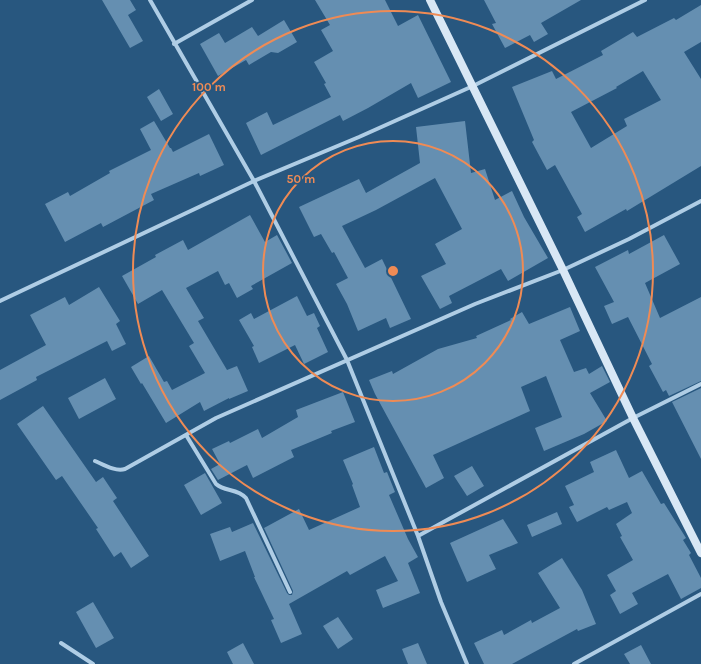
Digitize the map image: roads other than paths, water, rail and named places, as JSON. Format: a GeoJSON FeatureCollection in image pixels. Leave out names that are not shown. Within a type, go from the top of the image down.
{"type":"FeatureCollection","features":[{"type":"Feature","properties":{"kind":"main road"},"geometry":{"type":"LineString","coordinates":[[430,0],[563,270],[633,418],[701,553]]}},
{"type":"Feature","properties":{"kind":"street"},"geometry":{"type":"LineString","coordinates":[[150,0],[254,181],[347,360],[418,536],[441,602],[467,664]]}},
{"type":"Feature","properties":{"kind":"street"},"geometry":{"type":"LineString","coordinates":[[174,44],[252,0]]}},
{"type":"Feature","properties":{"kind":"street"},"geometry":{"type":"LineString","coordinates":[[0,301],[254,181],[359,137],[473,86],[645,0]]}},
{"type":"Feature","properties":{"kind":"street"},"geometry":{"type":"LineString","coordinates":[[95,461],[116,469],[125,470],[216,418],[475,304],[563,270],[629,239],[701,201]]}},
{"type":"Feature","properties":{"kind":"street"},"geometry":{"type":"LineString","coordinates":[[418,536],[633,418],[701,384]]}},
{"type":"Feature","properties":{"kind":"street"},"geometry":{"type":"LineString","coordinates":[[186,435],[219,488],[236,491],[246,498],[290,592]]}},
{"type":"Feature","properties":{"kind":"street"},"geometry":{"type":"LineString","coordinates":[[574,664],[701,594]]}},
{"type":"Feature","properties":{"kind":"street"},"geometry":{"type":"LineString","coordinates":[[61,643],[93,664]]}}]}
